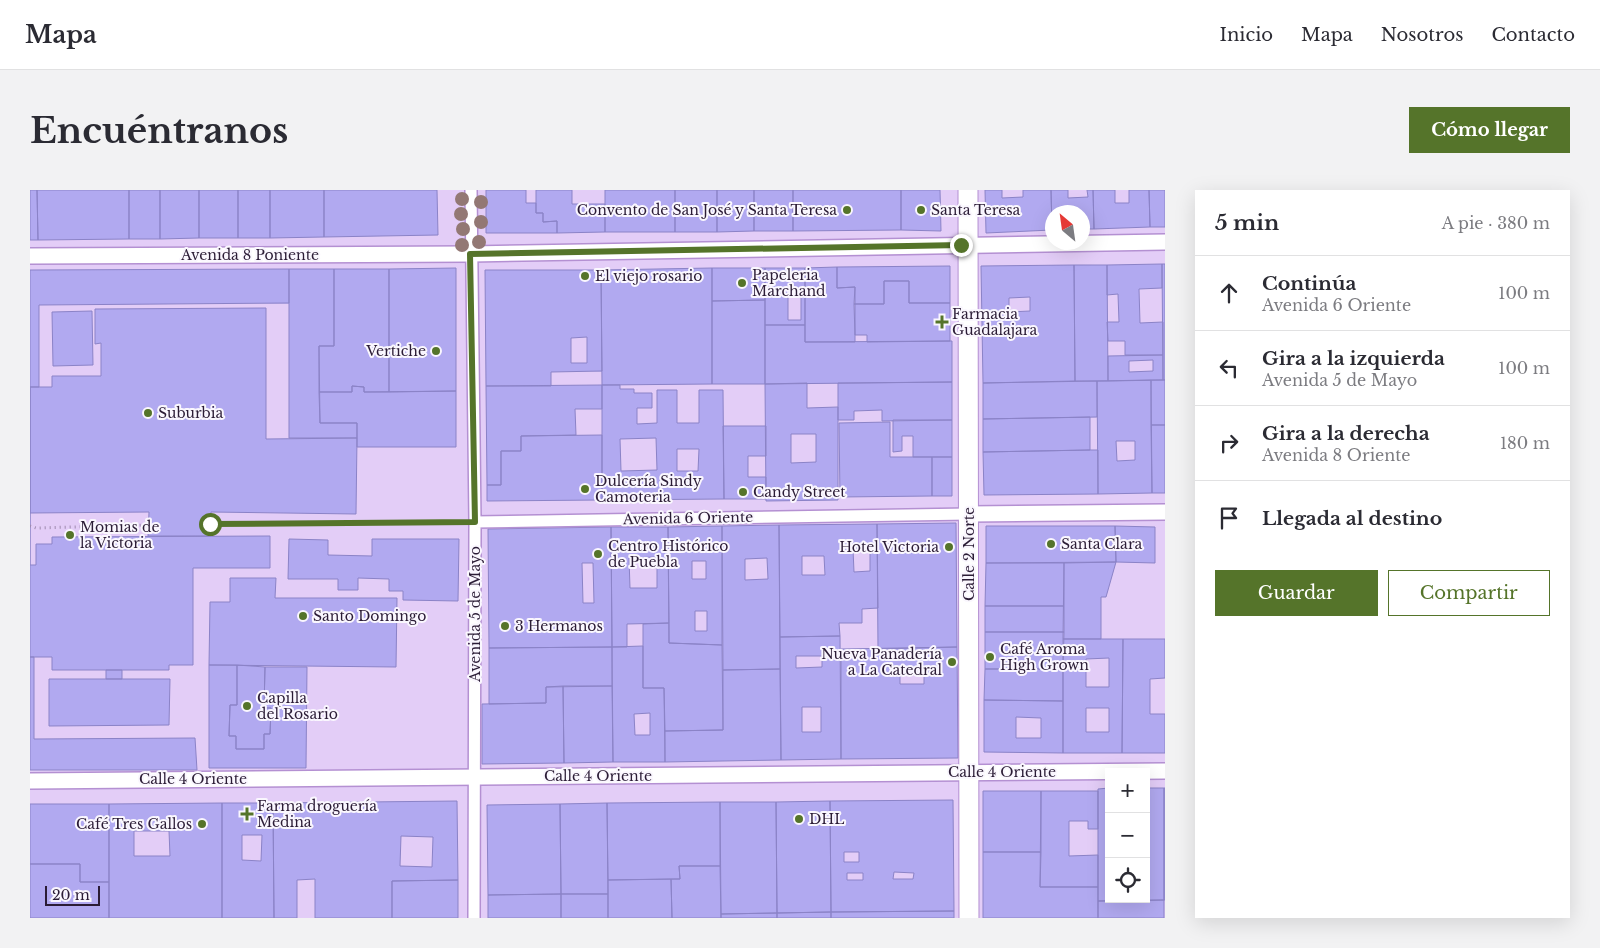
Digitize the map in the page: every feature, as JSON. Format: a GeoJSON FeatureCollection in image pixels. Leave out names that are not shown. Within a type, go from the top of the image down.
{"type":"FeatureCollection","features":[{"type":"Feature","properties":{"kind":"street","name":"Avenida 5 de Mayo"},"geometry":{"type":"LineString","coordinates":[[470,190],[475,522],[474,918]]}},
{"type":"Feature","properties":{"kind":"street","name":"Calle 2 Norte"},"geometry":{"type":"LineString","coordinates":[[968,190],[969,918]]}},
{"type":"Feature","properties":{"kind":"street","name":"Avenida 8 Poniente"},"geometry":{"type":"LineString","coordinates":[[30,256],[470,254],[1165,242]]}},
{"type":"Feature","properties":{"kind":"street","name":"Avenida 6 Oriente"},"geometry":{"type":"LineString","coordinates":[[475,522],[1165,512]]}},
{"type":"Feature","properties":{"kind":"street","name":"Calle 4 Oriente"},"geometry":{"type":"LineString","coordinates":[[30,780],[1165,771]]}},
{"type":"Feature","properties":{"kind":"path"},"geometry":{"type":"LineString","coordinates":[[210,524],[475,522]]}},
{"type":"Feature","properties":{"kind":"path"},"geometry":{"type":"LineString","coordinates":[[30,526],[36,528],[148,525]]}},
{"type":"Feature","properties":{"kind":"building"},"geometry":{"type":"Polygon","coordinates":[[[30,190],[37,190],[38,240],[30,240],[30,190]]]}},
{"type":"Feature","properties":{"kind":"building"},"geometry":{"type":"Polygon","coordinates":[[[37,190],[129,190],[129,239],[38,240],[37,190]]]}},
{"type":"Feature","properties":{"kind":"building"},"geometry":{"type":"Polygon","coordinates":[[[129,190],[160,190],[160,239],[129,239],[129,190]]]}},
{"type":"Feature","properties":{"kind":"building"},"geometry":{"type":"Polygon","coordinates":[[[160,190],[199,190],[199,238],[160,239],[160,190]]]}},
{"type":"Feature","properties":{"kind":"building"},"geometry":{"type":"Polygon","coordinates":[[[199,190],[238,190],[238,238],[199,238],[199,190]]]}},
{"type":"Feature","properties":{"kind":"building"},"geometry":{"type":"Polygon","coordinates":[[[238,190],[270,190],[270,238],[238,238],[238,190]]]}},
{"type":"Feature","properties":{"kind":"building"},"geometry":{"type":"Polygon","coordinates":[[[270,190],[324,190],[324,237],[270,238],[270,190]]]}},
{"type":"Feature","properties":{"kind":"building"},"geometry":{"type":"Polygon","coordinates":[[[324,190],[437,190],[438,235],[324,237],[324,190]]]}},
{"type":"Feature","properties":{"kind":"building"},"geometry":{"type":"Polygon","coordinates":[[[486,190],[526,190],[526,203],[536,203],[536,213],[543,213],[543,222],[557,221],[557,233],[486,233],[486,190]]]}},
{"type":"Feature","properties":{"kind":"building"},"geometry":{"type":"Polygon","coordinates":[[[536,190],[572,190],[572,204],[605,204],[605,232],[557,233],[557,221],[543,222],[543,213],[536,213],[536,190]]]}},
{"type":"Feature","properties":{"kind":"building"},"geometry":{"type":"Polygon","coordinates":[[[605,190],[675,190],[675,232],[605,232],[605,190]]]}},
{"type":"Feature","properties":{"kind":"building"},"geometry":{"type":"Polygon","coordinates":[[[675,190],[717,190],[717,232],[675,232],[675,190]]]}},
{"type":"Feature","properties":{"kind":"building"},"geometry":{"type":"Polygon","coordinates":[[[717,190],[754,190],[754,231],[717,232],[717,190]]]}},
{"type":"Feature","properties":{"kind":"building"},"geometry":{"type":"Polygon","coordinates":[[[754,190],[793,190],[793,231],[754,231],[754,190]]]}},
{"type":"Feature","properties":{"kind":"building","name":"Convento de San José y Santa Teresa"},"geometry":{"type":"Polygon","coordinates":[[[793,190],[901,190],[901,230],[793,231],[793,190]]]}},
{"type":"Feature","properties":{"kind":"building","name":"Santa Teresa"},"geometry":{"type":"Polygon","coordinates":[[[901,190],[940,190],[941,231],[901,230],[901,190]]]}},
{"type":"Feature","properties":{"kind":"building"},"geometry":{"type":"Polygon","coordinates":[[[985,190],[1002,190],[1002,198],[1023,197],[1023,190],[1051,190],[1051,205],[1045,205],[1045,230],[986,233],[985,190]]]}},
{"type":"Feature","properties":{"kind":"building"},"geometry":{"type":"Polygon","coordinates":[[[1051,190],[1068,190],[1068,198],[1088,197],[1087,190],[1093,190],[1094,229],[1090,229],[1090,205],[1051,205],[1051,190]]]}},
{"type":"Feature","properties":{"kind":"building"},"geometry":{"type":"Polygon","coordinates":[[[1093,190],[1115,190],[1115,203],[1129,203],[1129,190],[1149,190],[1150,227],[1094,229],[1093,190]]]}},
{"type":"Feature","properties":{"kind":"building"},"geometry":{"type":"Polygon","coordinates":[[[1149,190],[1165,190],[1165,227],[1150,227],[1149,190]]]}},
{"type":"Feature","properties":{"kind":"building"},"geometry":{"type":"Polygon","coordinates":[[[1162,264],[1162,288],[1139,289],[1140,323],[1163,322],[1163,355],[1125,355],[1125,341],[1108,341],[1107,322],[1119,322],[1118,294],[1107,295],[1107,265],[1162,264]]]}},
{"type":"Feature","properties":{"kind":"building"},"geometry":{"type":"Polygon","coordinates":[[[1162,264],[1165,264],[1165,380],[1163,380],[1162,264]]]}},
{"type":"Feature","properties":{"kind":"building"},"geometry":{"type":"Polygon","coordinates":[[[1074,265],[1075,381],[983,383],[981,266],[1074,265]],[[1030,297],[1009,298],[1009,312],[1030,311],[1030,297]]]}},
{"type":"Feature","properties":{"kind":"building"},"geometry":{"type":"Polygon","coordinates":[[[1074,265],[1107,265],[1108,381],[1075,381],[1074,265]]]}},
{"type":"Feature","properties":{"kind":"building"},"geometry":{"type":"Polygon","coordinates":[[[950,266],[950,303],[909,303],[909,281],[884,281],[884,304],[854,304],[855,287],[837,288],[837,267],[950,266]]]}},
{"type":"Feature","properties":{"kind":"building"},"geometry":{"type":"Polygon","coordinates":[[[837,267],[837,288],[855,287],[855,342],[805,342],[805,268],[837,267]]]}},
{"type":"Feature","properties":{"kind":"building"},"geometry":{"type":"Polygon","coordinates":[[[456,268],[456,391],[389,392],[389,269],[456,268]]]}},
{"type":"Feature","properties":{"kind":"building"},"geometry":{"type":"Polygon","coordinates":[[[712,268],[765,268],[765,300],[712,301],[712,268]]]}},
{"type":"Feature","properties":{"kind":"building"},"geometry":{"type":"Polygon","coordinates":[[[712,268],[712,384],[602,385],[601,270],[712,268]]]}},
{"type":"Feature","properties":{"kind":"building"},"geometry":{"type":"Polygon","coordinates":[[[765,268],[805,268],[805,325],[765,325],[765,268]],[[788,294],[788,320],[801,320],[801,294],[788,294]]]}},
{"type":"Feature","properties":{"kind":"building"},"geometry":{"type":"Polygon","coordinates":[[[289,269],[289,303],[39,305],[39,387],[30,387],[30,270],[289,269]]]}},
{"type":"Feature","properties":{"kind":"building"},"geometry":{"type":"Polygon","coordinates":[[[289,269],[334,269],[334,346],[319,346],[320,423],[357,423],[357,438],[289,438],[289,269]]]}},
{"type":"Feature","properties":{"kind":"building"},"geometry":{"type":"Polygon","coordinates":[[[334,269],[389,269],[389,392],[364,392],[364,387],[352,386],[352,392],[319,392],[319,346],[334,346],[334,269]]]}},
{"type":"Feature","properties":{"kind":"building"},"geometry":{"type":"Polygon","coordinates":[[[485,270],[601,270],[602,371],[551,372],[551,386],[486,386],[485,270]],[[587,337],[571,338],[571,363],[587,363],[587,337]]]}},
{"type":"Feature","properties":{"kind":"building"},"geometry":{"type":"Polygon","coordinates":[[[884,281],[909,281],[909,303],[950,303],[950,341],[867,342],[867,335],[855,335],[854,304],[884,304],[884,281]]]}},
{"type":"Feature","properties":{"kind":"building"},"geometry":{"type":"Polygon","coordinates":[[[765,300],[765,384],[712,384],[712,301],[765,300]]]}},
{"type":"Feature","properties":{"kind":"building","name":"Suburbia"},"geometry":{"type":"Polygon","coordinates":[[[266,308],[266,439],[357,438],[356,514],[211,512],[211,536],[148,536],[149,512],[30,513],[30,387],[52,387],[52,376],[101,376],[101,343],[95,344],[95,309],[266,308]]]}},
{"type":"Feature","properties":{"kind":"building"},"geometry":{"type":"Polygon","coordinates":[[[92,311],[93,365],[53,366],[52,312],[92,311]]]}},
{"type":"Feature","properties":{"kind":"building"},"geometry":{"type":"Polygon","coordinates":[[[765,325],[805,325],[805,342],[952,341],[952,382],[765,384],[765,325]]]}},
{"type":"Feature","properties":{"kind":"building"},"geometry":{"type":"Polygon","coordinates":[[[1163,355],[1163,380],[1108,381],[1108,356],[1163,355]],[[1153,360],[1129,361],[1129,372],[1153,371],[1153,360]]]}},
{"type":"Feature","properties":{"kind":"building"},"geometry":{"type":"Polygon","coordinates":[[[1151,380],[1152,493],[1098,494],[1097,381],[1151,380]],[[1116,441],[1117,461],[1135,460],[1135,441],[1116,441]]]}},
{"type":"Feature","properties":{"kind":"building"},"geometry":{"type":"Polygon","coordinates":[[[1151,380],[1165,380],[1165,425],[1151,425],[1151,380]]]}},
{"type":"Feature","properties":{"kind":"building"},"geometry":{"type":"Polygon","coordinates":[[[1097,381],[1097,417],[983,419],[983,383],[1097,381]]]}},
{"type":"Feature","properties":{"kind":"building"},"geometry":{"type":"Polygon","coordinates":[[[952,382],[952,420],[882,421],[882,410],[854,411],[854,420],[838,420],[838,383],[952,382]]]}},
{"type":"Feature","properties":{"kind":"building"},"geometry":{"type":"Polygon","coordinates":[[[807,383],[807,408],[838,407],[838,500],[766,501],[765,384],[807,383]],[[791,434],[791,463],[816,462],[816,434],[791,434]]]}},
{"type":"Feature","properties":{"kind":"building"},"geometry":{"type":"Polygon","coordinates":[[[602,385],[620,385],[620,389],[634,389],[634,393],[652,393],[652,408],[637,408],[637,424],[657,423],[657,390],[677,390],[677,423],[699,423],[699,390],[723,390],[724,499],[602,500],[602,385]],[[656,438],[620,439],[621,471],[657,470],[656,438]],[[677,449],[677,471],[698,471],[699,449],[677,449]]]}},
{"type":"Feature","properties":{"kind":"building"},"geometry":{"type":"Polygon","coordinates":[[[602,385],[602,409],[575,409],[576,435],[521,436],[521,451],[501,451],[501,485],[487,485],[486,386],[602,385]]]}},
{"type":"Feature","properties":{"kind":"building"},"geometry":{"type":"Polygon","coordinates":[[[352,386],[364,387],[364,392],[456,391],[456,447],[357,447],[357,423],[320,423],[319,392],[352,392],[352,386]]]}},
{"type":"Feature","properties":{"kind":"building"},"geometry":{"type":"Polygon","coordinates":[[[1090,417],[1090,450],[983,452],[983,419],[1090,417]]]}},
{"type":"Feature","properties":{"kind":"building"},"geometry":{"type":"Polygon","coordinates":[[[893,420],[952,420],[952,457],[913,457],[913,436],[902,436],[902,451],[893,452],[893,420]]]}},
{"type":"Feature","properties":{"kind":"building"},"geometry":{"type":"Polygon","coordinates":[[[890,422],[890,457],[932,457],[932,496],[840,497],[839,423],[890,422]]]}},
{"type":"Feature","properties":{"kind":"building"},"geometry":{"type":"Polygon","coordinates":[[[1151,425],[1165,425],[1165,493],[1152,493],[1151,425]]]}},
{"type":"Feature","properties":{"kind":"building"},"geometry":{"type":"Polygon","coordinates":[[[723,426],[766,426],[766,456],[748,456],[748,477],[766,477],[766,499],[724,499],[723,426]]]}},
{"type":"Feature","properties":{"kind":"building"},"geometry":{"type":"Polygon","coordinates":[[[602,435],[602,500],[487,501],[487,485],[501,485],[501,451],[521,451],[521,436],[602,435]]]}},
{"type":"Feature","properties":{"kind":"building"},"geometry":{"type":"Polygon","coordinates":[[[1098,450],[1098,494],[984,495],[983,452],[1098,450]]]}},
{"type":"Feature","properties":{"kind":"building"},"geometry":{"type":"Polygon","coordinates":[[[932,457],[952,457],[952,496],[932,496],[932,457]]]}},
{"type":"Feature","properties":{"kind":"building"},"geometry":{"type":"Polygon","coordinates":[[[956,523],[957,647],[878,649],[877,524],[956,523]]]}},
{"type":"Feature","properties":{"kind":"building"},"geometry":{"type":"Polygon","coordinates":[[[877,524],[878,608],[862,609],[862,623],[839,623],[840,636],[780,637],[779,525],[877,524]],[[853,549],[854,572],[870,571],[870,549],[853,549]],[[802,556],[802,575],[825,575],[824,556],[802,556]]]}},
{"type":"Feature","properties":{"kind":"building"},"geometry":{"type":"Polygon","coordinates":[[[779,525],[780,669],[723,670],[722,526],[779,525]],[[767,558],[745,559],[745,580],[768,579],[767,558]]]}},
{"type":"Feature","properties":{"kind":"building"},"geometry":{"type":"Polygon","coordinates":[[[722,526],[722,645],[669,643],[668,527],[722,526]],[[692,561],[692,579],[706,579],[706,561],[692,561]],[[695,611],[695,631],[707,631],[707,611],[695,611]]]}},
{"type":"Feature","properties":{"kind":"building","name":"Santa Clara"},"geometry":{"type":"Polygon","coordinates":[[[986,526],[1115,526],[1116,562],[986,563],[986,526]]]}},
{"type":"Feature","properties":{"kind":"building"},"geometry":{"type":"Polygon","coordinates":[[[1115,526],[1155,527],[1155,563],[1116,562],[1115,526]]]}},
{"type":"Feature","properties":{"kind":"building"},"geometry":{"type":"Polygon","coordinates":[[[611,527],[668,527],[669,623],[627,624],[627,647],[612,647],[611,527]],[[657,557],[629,558],[630,588],[657,588],[657,557]]]}},
{"type":"Feature","properties":{"kind":"building"},"geometry":{"type":"Polygon","coordinates":[[[611,527],[612,647],[489,648],[488,529],[611,527]],[[582,563],[583,603],[594,603],[593,563],[582,563]]]}},
{"type":"Feature","properties":{"kind":"building"},"geometry":{"type":"Polygon","coordinates":[[[270,536],[270,568],[193,568],[193,665],[169,665],[169,670],[52,670],[52,657],[30,657],[30,565],[36,565],[36,544],[52,544],[52,537],[270,536]]]}},
{"type":"Feature","properties":{"kind":"building"},"geometry":{"type":"Polygon","coordinates":[[[289,539],[328,540],[328,555],[372,556],[372,539],[459,539],[458,601],[403,600],[403,591],[389,591],[389,579],[358,578],[358,590],[338,590],[338,579],[288,579],[289,539]]]}},
{"type":"Feature","properties":{"kind":"building"},"geometry":{"type":"Polygon","coordinates":[[[1116,562],[1106,597],[1101,597],[1101,639],[1063,639],[1064,563],[1116,562]]]}},
{"type":"Feature","properties":{"kind":"building"},"geometry":{"type":"Polygon","coordinates":[[[986,563],[1064,563],[1064,606],[985,606],[986,563]]]}},
{"type":"Feature","properties":{"kind":"building","name":"Santo Domingo"},"geometry":{"type":"Polygon","coordinates":[[[230,578],[276,578],[275,598],[397,598],[396,667],[209,665],[210,602],[230,602],[230,578]]]}},
{"type":"Feature","properties":{"kind":"building"},"geometry":{"type":"Polygon","coordinates":[[[985,606],[1064,606],[1064,632],[985,632],[985,606]]]}},
{"type":"Feature","properties":{"kind":"building"},"geometry":{"type":"Polygon","coordinates":[[[669,623],[669,643],[722,645],[723,730],[665,731],[664,688],[643,688],[643,624],[669,623]]]}},
{"type":"Feature","properties":{"kind":"building"},"geometry":{"type":"Polygon","coordinates":[[[985,632],[1064,632],[1063,669],[985,669],[985,632]]]}},
{"type":"Feature","properties":{"kind":"building"},"geometry":{"type":"Polygon","coordinates":[[[840,636],[841,759],[781,760],[780,637],[840,636]],[[796,656],[796,668],[822,667],[822,656],[796,656]],[[802,707],[802,732],[821,732],[821,707],[802,707]]]}},
{"type":"Feature","properties":{"kind":"building"},"geometry":{"type":"Polygon","coordinates":[[[1063,639],[1123,639],[1122,753],[1063,753],[1063,639]],[[1109,658],[1086,659],[1086,687],[1109,687],[1109,658]],[[1086,708],[1086,732],[1109,732],[1109,708],[1086,708]]]}},
{"type":"Feature","properties":{"kind":"building"},"geometry":{"type":"Polygon","coordinates":[[[1123,639],[1165,639],[1165,678],[1150,679],[1150,714],[1165,714],[1165,753],[1122,753],[1123,639]]]}},
{"type":"Feature","properties":{"kind":"building"},"geometry":{"type":"Polygon","coordinates":[[[643,646],[643,688],[664,688],[665,762],[613,762],[612,647],[643,646]],[[650,713],[634,714],[635,735],[650,735],[650,713]]]}},
{"type":"Feature","properties":{"kind":"building"},"geometry":{"type":"Polygon","coordinates":[[[612,647],[612,686],[546,687],[546,703],[489,704],[489,648],[612,647]]]}},
{"type":"Feature","properties":{"kind":"building"},"geometry":{"type":"Polygon","coordinates":[[[957,647],[958,758],[841,759],[841,649],[957,647]],[[924,667],[900,668],[900,684],[924,684],[924,667]]]}},
{"type":"Feature","properties":{"kind":"building"},"geometry":{"type":"Polygon","coordinates":[[[30,657],[34,657],[34,739],[195,738],[197,770],[30,770],[30,657]]]}},
{"type":"Feature","properties":{"kind":"building"},"geometry":{"type":"Polygon","coordinates":[[[209,665],[237,665],[237,705],[230,705],[229,736],[236,736],[236,749],[264,749],[264,734],[270,734],[271,708],[264,708],[265,667],[307,667],[306,768],[209,768],[209,665]]]}},
{"type":"Feature","properties":{"kind":"building","name":"Capilla del Rosario"},"geometry":{"type":"Polygon","coordinates":[[[237,665],[265,667],[264,708],[271,708],[270,734],[264,734],[264,749],[236,749],[236,736],[229,736],[230,705],[237,705],[237,665]]]}},
{"type":"Feature","properties":{"kind":"building"},"geometry":{"type":"Polygon","coordinates":[[[780,669],[781,760],[665,762],[665,731],[723,730],[723,670],[780,669]]]}},
{"type":"Feature","properties":{"kind":"building"},"geometry":{"type":"Polygon","coordinates":[[[985,669],[1063,669],[1063,701],[984,700],[985,669]]]}},
{"type":"Feature","properties":{"kind":"building"},"geometry":{"type":"Polygon","coordinates":[[[106,670],[122,670],[122,679],[106,679],[106,670]]]}},
{"type":"Feature","properties":{"kind":"building"},"geometry":{"type":"Polygon","coordinates":[[[49,679],[170,679],[169,725],[49,726],[49,679]]]}},
{"type":"Feature","properties":{"kind":"building"},"geometry":{"type":"Polygon","coordinates":[[[563,686],[564,763],[482,764],[482,704],[546,703],[546,687],[563,686]]]}},
{"type":"Feature","properties":{"kind":"building"},"geometry":{"type":"Polygon","coordinates":[[[563,686],[612,686],[613,762],[564,763],[563,686]]]}},
{"type":"Feature","properties":{"kind":"building"},"geometry":{"type":"Polygon","coordinates":[[[984,700],[1063,701],[1063,753],[984,752],[984,700]],[[1016,717],[1016,738],[1041,738],[1041,718],[1016,717]]]}},
{"type":"Feature","properties":{"kind":"building"},"geometry":{"type":"Polygon","coordinates":[[[1105,788],[1105,901],[1098,901],[1098,789],[1105,788]]]}},
{"type":"Feature","properties":{"kind":"building"},"geometry":{"type":"Polygon","coordinates":[[[1150,788],[1164,788],[1164,900],[1150,900],[1150,788]]]}},
{"type":"Feature","properties":{"kind":"building"},"geometry":{"type":"Polygon","coordinates":[[[1165,788],[1165,900],[1164,900],[1165,788]]]}},
{"type":"Feature","properties":{"kind":"building"},"geometry":{"type":"Polygon","coordinates":[[[983,791],[1041,791],[1041,852],[983,852],[983,791]]]}},
{"type":"Feature","properties":{"kind":"building"},"geometry":{"type":"Polygon","coordinates":[[[1041,791],[1098,791],[1098,829],[1088,829],[1088,821],[1069,821],[1069,856],[1098,855],[1098,887],[1040,887],[1041,791]]]}},
{"type":"Feature","properties":{"kind":"building"},"geometry":{"type":"Polygon","coordinates":[[[953,800],[954,911],[831,912],[830,801],[953,800]],[[844,852],[844,862],[859,862],[859,852],[844,852]],[[894,872],[893,879],[913,879],[914,873],[894,872]],[[847,873],[847,880],[863,880],[863,873],[847,873]]]}},
{"type":"Feature","properties":{"kind":"building"},"geometry":{"type":"Polygon","coordinates":[[[457,801],[458,880],[392,881],[392,918],[315,918],[315,879],[297,880],[297,918],[274,918],[273,803],[457,801]],[[401,836],[400,866],[432,867],[433,837],[401,836]]]}},
{"type":"Feature","properties":{"kind":"building"},"geometry":{"type":"Polygon","coordinates":[[[830,801],[831,912],[777,913],[776,802],[830,801]]]}},
{"type":"Feature","properties":{"kind":"building"},"geometry":{"type":"Polygon","coordinates":[[[720,802],[720,866],[679,866],[680,879],[608,880],[607,803],[720,802]]]}},
{"type":"Feature","properties":{"kind":"building"},"geometry":{"type":"Polygon","coordinates":[[[720,802],[776,802],[777,913],[721,914],[720,802]]]}},
{"type":"Feature","properties":{"kind":"building"},"geometry":{"type":"Polygon","coordinates":[[[222,803],[273,803],[274,918],[222,918],[222,803]],[[242,835],[242,860],[261,861],[262,835],[242,835]]]}},
{"type":"Feature","properties":{"kind":"building"},"geometry":{"type":"Polygon","coordinates":[[[222,803],[222,918],[109,918],[109,804],[222,803]],[[134,831],[134,856],[170,856],[169,831],[134,831]]]}},
{"type":"Feature","properties":{"kind":"building"},"geometry":{"type":"Polygon","coordinates":[[[607,803],[608,894],[561,894],[560,804],[607,803]]]}},
{"type":"Feature","properties":{"kind":"building"},"geometry":{"type":"Polygon","coordinates":[[[30,804],[109,804],[109,882],[80,882],[80,864],[30,864],[30,804]]]}},
{"type":"Feature","properties":{"kind":"building"},"geometry":{"type":"Polygon","coordinates":[[[560,804],[561,894],[488,895],[487,805],[560,804]]]}},
{"type":"Feature","properties":{"kind":"building"},"geometry":{"type":"Polygon","coordinates":[[[983,852],[1041,852],[1040,887],[1098,887],[1098,918],[983,918],[983,852]]]}},
{"type":"Feature","properties":{"kind":"building"},"geometry":{"type":"Polygon","coordinates":[[[30,864],[80,864],[80,882],[109,882],[109,918],[30,918],[30,864]]]}},
{"type":"Feature","properties":{"kind":"building"},"geometry":{"type":"Polygon","coordinates":[[[679,866],[720,866],[721,918],[672,918],[671,879],[680,879],[679,866]]]}},
{"type":"Feature","properties":{"kind":"building"},"geometry":{"type":"Polygon","coordinates":[[[671,879],[672,918],[608,918],[608,880],[671,879]]]}},
{"type":"Feature","properties":{"kind":"building"},"geometry":{"type":"Polygon","coordinates":[[[458,880],[458,918],[392,918],[392,881],[458,880]]]}},
{"type":"Feature","properties":{"kind":"building"},"geometry":{"type":"Polygon","coordinates":[[[561,894],[608,894],[608,918],[561,918],[561,894]]]}},
{"type":"Feature","properties":{"kind":"building"},"geometry":{"type":"Polygon","coordinates":[[[561,894],[561,918],[488,918],[488,895],[561,894]]]}},
{"type":"Feature","properties":{"kind":"building"},"geometry":{"type":"Polygon","coordinates":[[[1150,900],[1164,900],[1164,918],[1098,918],[1098,901],[1105,901],[1105,903],[1150,903],[1150,900]]]}},
{"type":"Feature","properties":{"kind":"building"},"geometry":{"type":"Polygon","coordinates":[[[954,911],[954,918],[831,918],[831,912],[954,911]]]}},
{"type":"Feature","properties":{"kind":"building"},"geometry":{"type":"Polygon","coordinates":[[[831,912],[831,918],[777,918],[777,913],[831,912]]]}},
{"type":"Feature","properties":{"kind":"building"},"geometry":{"type":"Polygon","coordinates":[[[777,913],[777,918],[721,918],[721,914],[777,913]]]}},
{"type":"Feature","properties":{"kind":"place","name":"Convento de San José y Santa Teresa"},"geometry":{"type":"Point","coordinates":[847,210]}},
{"type":"Feature","properties":{"kind":"place","name":"Santa Teresa"},"geometry":{"type":"Point","coordinates":[921,210]}},
{"type":"Feature","properties":{"kind":"place","name":"El viejo rosario"},"geometry":{"type":"Point","coordinates":[585,276]}},
{"type":"Feature","properties":{"kind":"place","name":"Papeleria Marchand"},"geometry":{"type":"Point","coordinates":[742,283]}},
{"type":"Feature","properties":{"kind":"place","name":"Farmacia Guadalajara"},"geometry":{"type":"Point","coordinates":[942,322]}},
{"type":"Feature","properties":{"kind":"place","name":"Vertiche"},"geometry":{"type":"Point","coordinates":[436,351]}},
{"type":"Feature","properties":{"kind":"place","name":"Suburbia"},"geometry":{"type":"Point","coordinates":[148,413]}},
{"type":"Feature","properties":{"kind":"place","name":"Dulcería Sindy Camoteria"},"geometry":{"type":"Point","coordinates":[585,489]}},
{"type":"Feature","properties":{"kind":"place","name":"Candy Street"},"geometry":{"type":"Point","coordinates":[743,492]}},
{"type":"Feature","properties":{"kind":"place","name":"Momias de la Victoria"},"geometry":{"type":"Point","coordinates":[70,535]}},
{"type":"Feature","properties":{"kind":"place","name":"Santa Clara"},"geometry":{"type":"Point","coordinates":[1051,544]}},
{"type":"Feature","properties":{"kind":"place","name":"Hotel Victoria"},"geometry":{"type":"Point","coordinates":[949,547]}},
{"type":"Feature","properties":{"kind":"place","name":"Centro Histórico de Puebla"},"geometry":{"type":"Point","coordinates":[598,554]}},
{"type":"Feature","properties":{"kind":"place","name":"Santo Domingo"},"geometry":{"type":"Point","coordinates":[303,616]}},
{"type":"Feature","properties":{"kind":"place","name":"3 Hermanos"},"geometry":{"type":"Point","coordinates":[505,626]}},
{"type":"Feature","properties":{"kind":"place","name":"Café Aroma High Grown"},"geometry":{"type":"Point","coordinates":[990,657]}},
{"type":"Feature","properties":{"kind":"place","name":"Nueva Panadería a La Catedral"},"geometry":{"type":"Point","coordinates":[952,662]}},
{"type":"Feature","properties":{"kind":"place","name":"Capilla del Rosario"},"geometry":{"type":"Point","coordinates":[247,706]}},
{"type":"Feature","properties":{"kind":"place","name":"Farma droguería Medina"},"geometry":{"type":"Point","coordinates":[247,814]}},
{"type":"Feature","properties":{"kind":"place","name":"DHL"},"geometry":{"type":"Point","coordinates":[799,819]}},
{"type":"Feature","properties":{"kind":"place","name":"Café Tres Gallos"},"geometry":{"type":"Point","coordinates":[202,824]}},
{"type":"Feature","properties":{"kind":"route"},"geometry":{"type":"LineString","coordinates":[[210,524],[475,522],[470,254],[961,245]]}}]}
